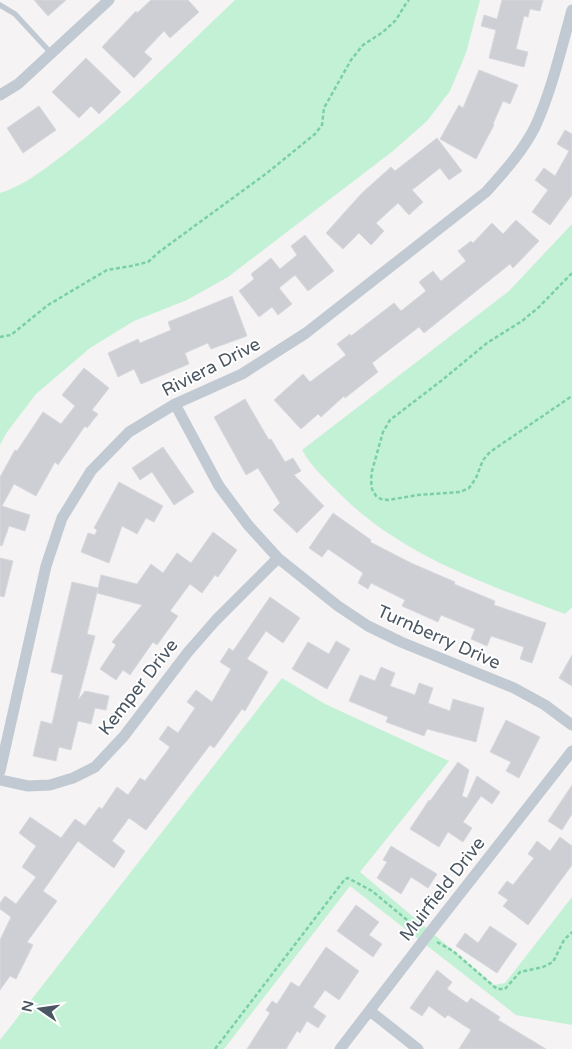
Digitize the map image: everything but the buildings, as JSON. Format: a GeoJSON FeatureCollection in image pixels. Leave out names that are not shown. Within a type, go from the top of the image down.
{"type":"FeatureCollection","features":[{"type":"Feature","properties":{"kind":"street"},"geometry":{"type":"LineString","coordinates":[[0,95],[18,84],[108,0]]}},
{"type":"Feature","properties":{"kind":"street","name":"Riviera Drive"},"geometry":{"type":"LineString","coordinates":[[0,771],[46,566],[62,518],[91,471],[129,432],[176,404],[242,374],[306,333],[486,192],[510,165],[534,128],[550,87],[572,10]]}},
{"type":"Feature","properties":{"kind":"street","name":"Turnberry Drive"},"geometry":{"type":"LineString","coordinates":[[176,404],[219,486],[248,524],[278,558],[338,606],[368,626],[401,642],[514,688],[545,705],[572,725]]}},
{"type":"Feature","properties":{"kind":"street","name":"Kemper Drive"},"geometry":{"type":"LineString","coordinates":[[0,780],[28,786],[50,784],[73,778],[95,767],[124,736],[210,626],[278,558]]}},
{"type":"Feature","properties":{"kind":"street","name":"Muirfield Drive"},"geometry":{"type":"LineString","coordinates":[[340,1049],[572,751]]}},
{"type":"Feature","properties":{"kind":"street"},"geometry":{"type":"LineString","coordinates":[[370,1012],[418,1049]]}},
{"type":"Feature","properties":{"kind":"lane"},"geometry":{"type":"LineString","coordinates":[[0,5],[15,14],[51,53]]}},
{"type":"Feature","properties":{"kind":"path"},"geometry":{"type":"LineString","coordinates":[[0,337],[11,335],[48,305],[107,270],[148,262],[306,143],[322,125],[324,108],[351,60],[363,45],[396,20],[409,0]]}},
{"type":"Feature","properties":{"kind":"path"},"geometry":{"type":"LineString","coordinates":[[572,273],[539,307],[522,321],[487,343],[390,420],[383,432],[372,471],[372,488],[376,496],[388,500],[418,495],[460,492],[469,488],[476,478],[483,460],[490,452],[572,396]]}},
{"type":"Feature","properties":{"kind":"path"},"geometry":{"type":"LineString","coordinates":[[215,1049],[348,878],[372,891],[427,936],[453,951],[497,990],[505,989],[520,972],[543,967],[553,962],[564,940],[572,932]]}},
{"type":"Feature","properties":{"kind":"green space"},"geometry":{"type":"Polygon","coordinates":[[[235,0],[480,0],[466,53],[450,91],[427,121],[393,151],[228,277],[187,300],[134,321],[90,348],[36,394],[7,432],[0,445],[0,193],[32,177],[85,138],[151,80],[235,0]]]}},
{"type":"Feature","properties":{"kind":"green space"},"geometry":{"type":"Polygon","coordinates":[[[572,224],[572,607],[565,614],[473,578],[414,549],[361,513],[322,476],[302,450],[509,291],[572,224]]]}},
{"type":"Feature","properties":{"kind":"green space"},"geometry":{"type":"Polygon","coordinates":[[[282,678],[325,704],[449,761],[360,872],[494,985],[505,983],[572,897],[572,1025],[516,1015],[350,886],[224,1049],[0,1049],[0,1040],[282,678]]]}}]}
